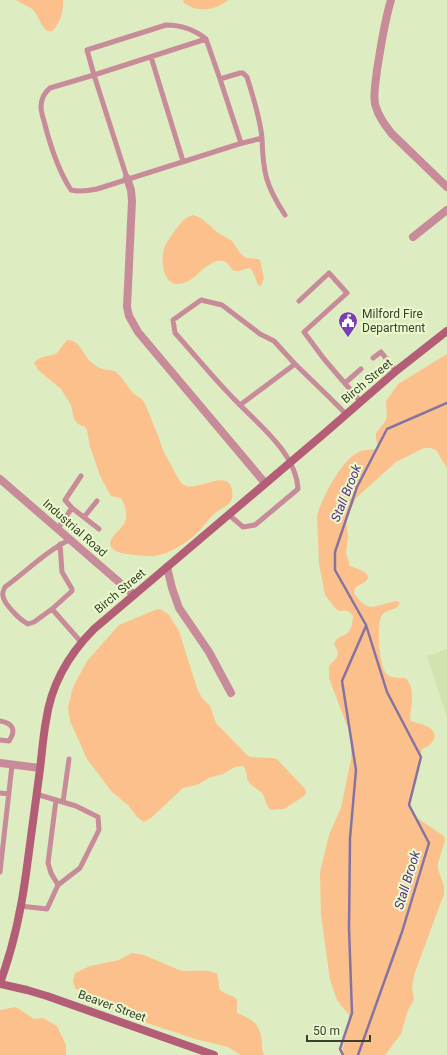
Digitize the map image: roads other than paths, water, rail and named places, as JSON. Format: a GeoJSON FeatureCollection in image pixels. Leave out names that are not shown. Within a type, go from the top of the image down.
{"type":"FeatureCollection","features":[{"type":"Feature","properties":{"kind":"street"},"geometry":{"type":"LineString","coordinates":[[391,0],[380,49],[375,88],[375,103],[382,120],[392,134],[447,188]]}},
{"type":"Feature","properties":{"kind":"street"},"geometry":{"type":"LineString","coordinates":[[127,178],[131,190],[132,201],[127,294],[129,316],[138,332],[265,483]]}},
{"type":"Feature","properties":{"kind":"street"},"geometry":{"type":"LineString","coordinates":[[413,237],[447,210]]}},
{"type":"Feature","properties":{"kind":"street","name":"Birch Street"},"geometry":{"type":"LineString","coordinates":[[0,984],[17,927],[26,874],[46,720],[52,694],[61,673],[81,642],[94,629],[360,401],[447,331]]}},
{"type":"Feature","properties":{"kind":"street","name":"Industrial Road"},"geometry":{"type":"LineString","coordinates":[[0,479],[134,595]]}},
{"type":"Feature","properties":{"kind":"street"},"geometry":{"type":"LineString","coordinates":[[167,567],[179,608],[209,652],[231,693]]}},
{"type":"Feature","properties":{"kind":"street"},"geometry":{"type":"LineString","coordinates":[[0,763],[40,768]]}},
{"type":"Feature","properties":{"kind":"street","name":"Beaver Street"},"geometry":{"type":"LineString","coordinates":[[0,984],[48,996],[214,1055]]}},
{"type":"Feature","properties":{"kind":"lane"},"geometry":{"type":"LineString","coordinates":[[127,178],[87,50],[166,25],[176,25],[199,33],[206,39],[240,143]]}},
{"type":"Feature","properties":{"kind":"lane"},"geometry":{"type":"LineString","coordinates":[[206,39],[50,88],[42,99],[41,108],[51,148],[64,178],[71,190],[84,192],[240,143],[262,138]]}},
{"type":"Feature","properties":{"kind":"lane"},"geometry":{"type":"LineString","coordinates":[[151,57],[183,161]]}},
{"type":"Feature","properties":{"kind":"lane"},"geometry":{"type":"LineString","coordinates":[[220,78],[240,73],[244,73],[247,77],[260,126],[265,177],[272,195],[285,215]]}},
{"type":"Feature","properties":{"kind":"lane"},"geometry":{"type":"LineString","coordinates":[[299,301],[329,273],[347,293],[304,332],[360,401]]}},
{"type":"Feature","properties":{"kind":"lane"},"geometry":{"type":"LineString","coordinates":[[228,514],[243,527],[255,525],[298,489],[297,481],[290,462],[275,440],[240,405],[175,333],[173,320],[201,300],[222,305],[260,334],[274,341],[346,414]]}},
{"type":"Feature","properties":{"kind":"lane"},"geometry":{"type":"LineString","coordinates":[[373,358],[381,352],[396,371]]}},
{"type":"Feature","properties":{"kind":"lane"},"geometry":{"type":"LineString","coordinates":[[240,405],[295,364]]}},
{"type":"Feature","properties":{"kind":"lane"},"geometry":{"type":"LineString","coordinates":[[345,383],[361,369]]}},
{"type":"Feature","properties":{"kind":"lane"},"geometry":{"type":"LineString","coordinates":[[81,476],[65,500],[72,508],[99,529]]}},
{"type":"Feature","properties":{"kind":"lane"},"geometry":{"type":"LineString","coordinates":[[84,517],[97,501]]}},
{"type":"Feature","properties":{"kind":"lane"},"geometry":{"type":"LineString","coordinates":[[58,528],[72,508]]}},
{"type":"Feature","properties":{"kind":"lane"},"geometry":{"type":"LineString","coordinates":[[60,544],[62,572],[72,591],[52,609],[34,622],[28,624],[18,618],[4,601],[2,595],[5,587],[60,544],[71,540]]}},
{"type":"Feature","properties":{"kind":"lane"},"geometry":{"type":"LineString","coordinates":[[52,609],[81,642]]}},
{"type":"Feature","properties":{"kind":"lane"},"geometry":{"type":"LineString","coordinates":[[0,721],[8,722],[12,725],[12,728],[11,738],[9,740],[0,740]]}},
{"type":"Feature","properties":{"kind":"lane"},"geometry":{"type":"LineString","coordinates":[[63,802],[69,759]]}},
{"type":"Feature","properties":{"kind":"lane"},"geometry":{"type":"LineString","coordinates":[[0,872],[12,764]]}},
{"type":"Feature","properties":{"kind":"lane"},"geometry":{"type":"LineString","coordinates":[[0,793],[9,794]]}},
{"type":"Feature","properties":{"kind":"lane"},"geometry":{"type":"LineString","coordinates":[[20,906],[46,909],[58,884],[80,868],[99,830],[98,817],[76,806],[36,794]]}},
{"type":"Feature","properties":{"kind":"lane"},"geometry":{"type":"LineString","coordinates":[[56,800],[48,864],[51,873],[58,884]]}},
{"type":"Feature","properties":{"kind":"waterway","name":"Stall Brook"},"geometry":{"type":"LineString","coordinates":[[358,1055],[402,932],[429,843],[409,805],[421,757],[387,692],[366,625],[335,570],[335,552],[357,487],[387,429],[447,403]]}},
{"type":"Feature","properties":{"kind":"waterway","name":"Stall Brook"},"geometry":{"type":"LineString","coordinates":[[343,1055],[340,1049],[352,1013],[349,928],[350,838],[356,770],[342,681],[366,626]]}},
{"type":"Feature","properties":{"kind":"place","name":"Milford Fire Department"},"geometry":{"type":"Point","coordinates":[348,338]}}]}
